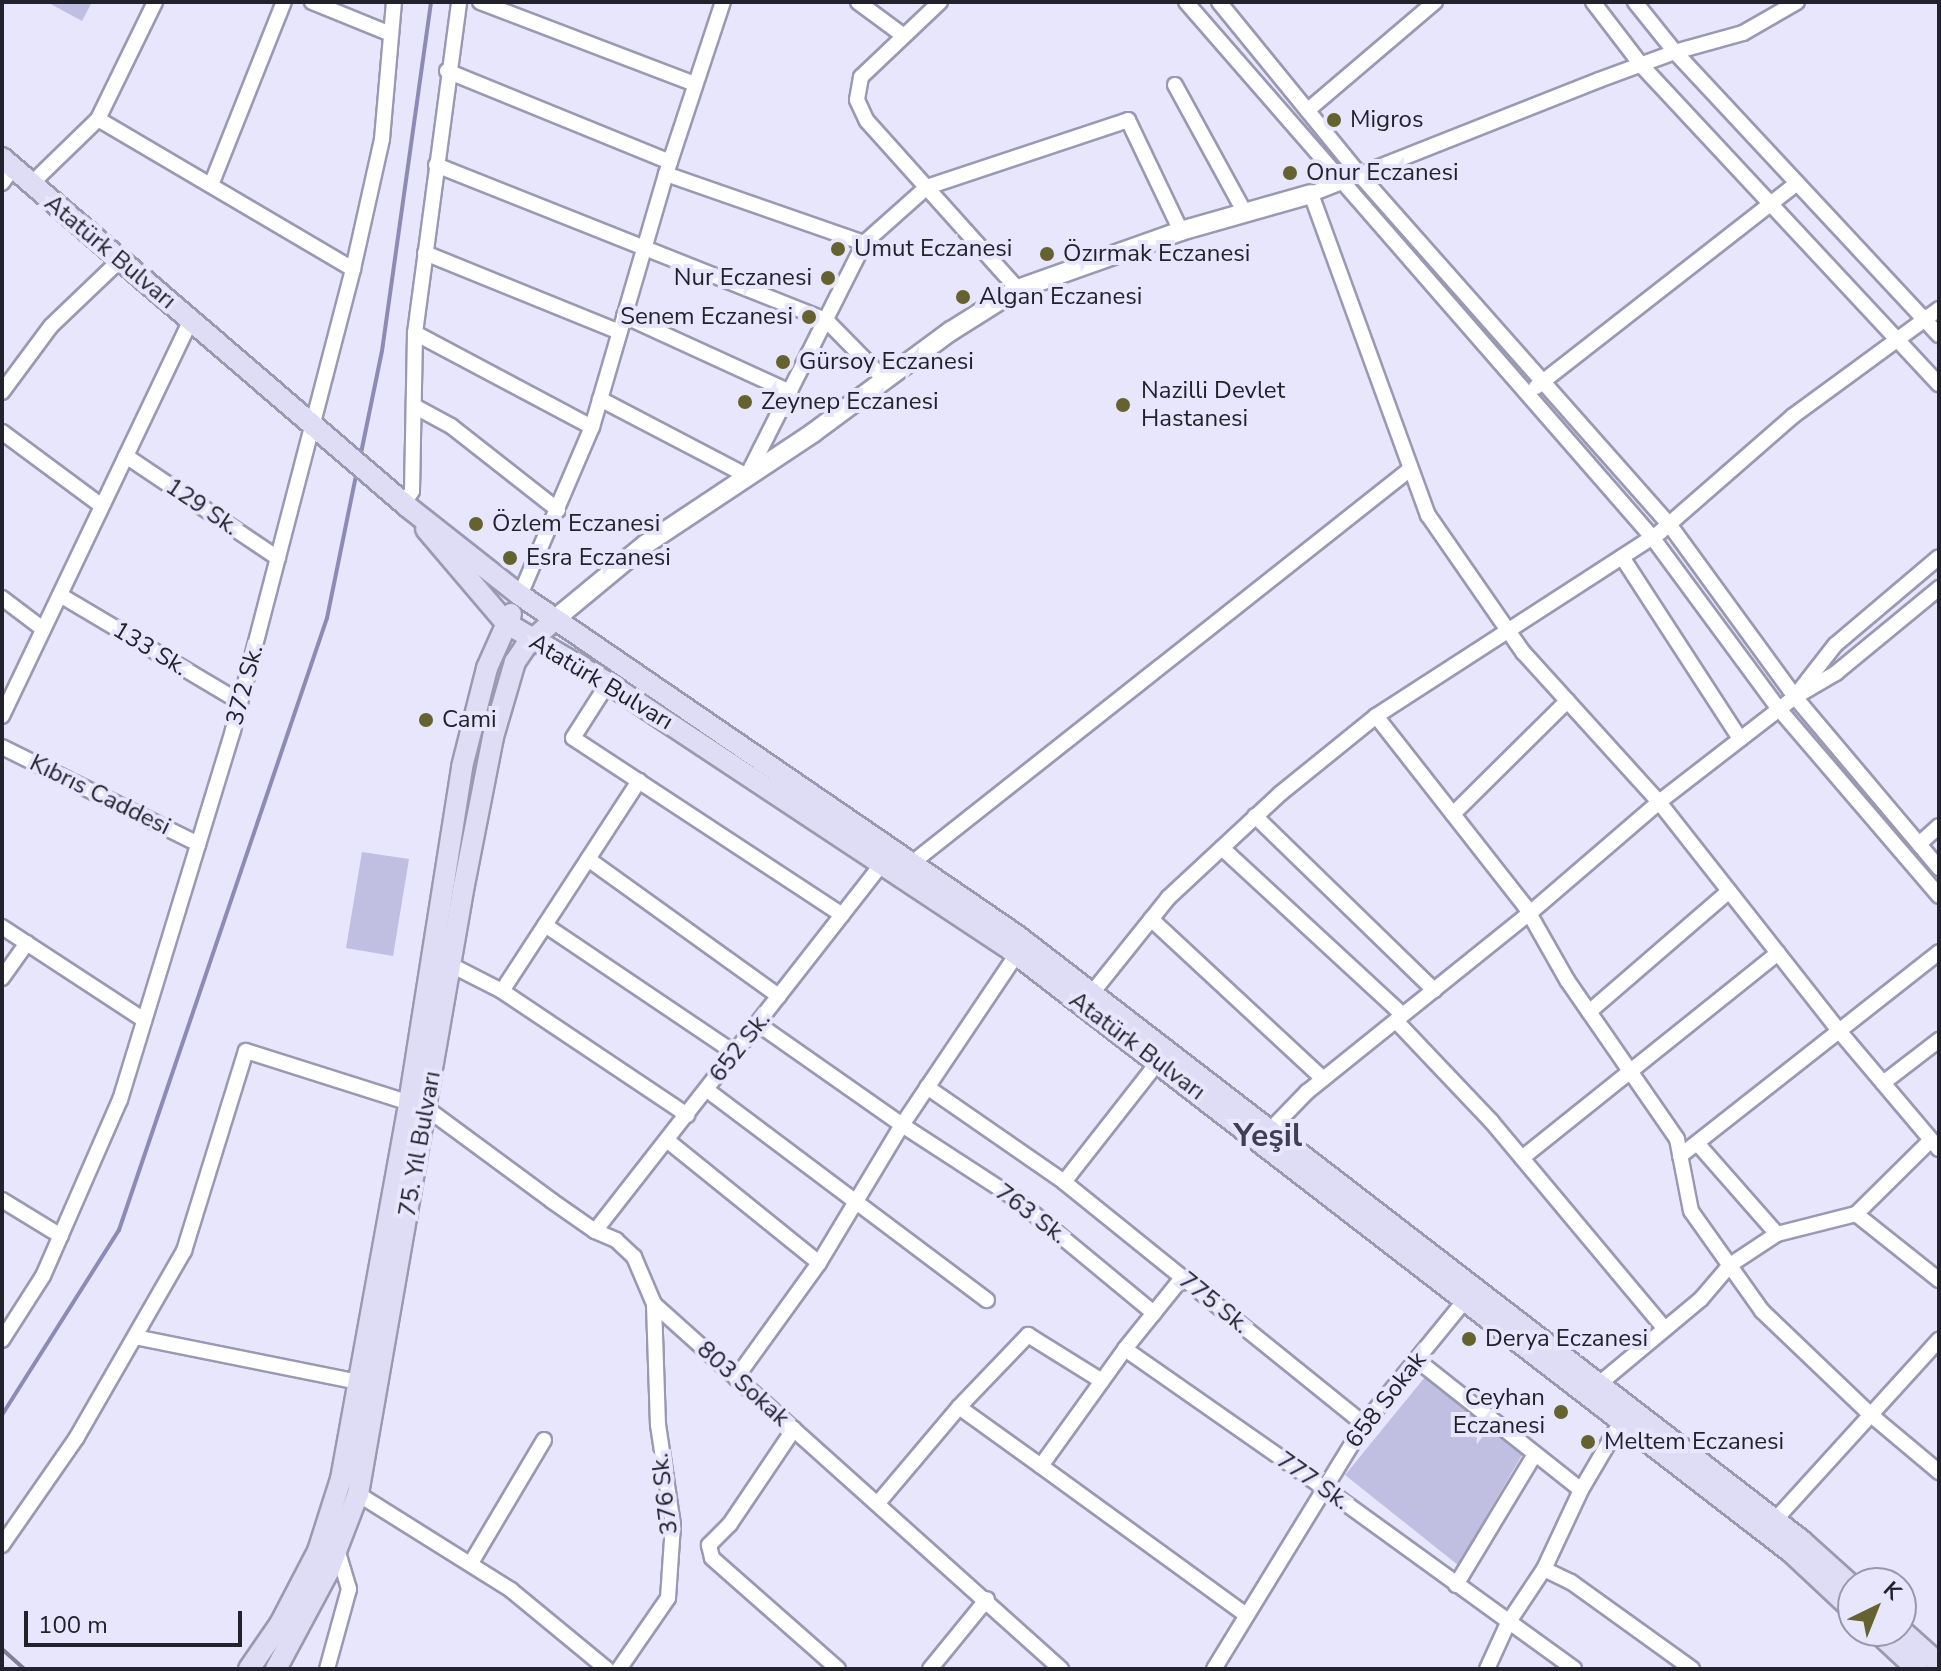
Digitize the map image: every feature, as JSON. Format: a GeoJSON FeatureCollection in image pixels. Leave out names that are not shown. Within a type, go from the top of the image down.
{"type":"FeatureCollection","features":[{"type":"Feature","properties":{"kind":"main road","name":"Atatürk Bulvarı"},"geometry":{"type":"LineString","coordinates":[[6,170],[30,185],[322,430],[404,503],[520,595],[912,863],[1092,993],[1599,1384],[1727,1492],[1837,1575]]}},
{"type":"Feature","properties":{"kind":"main road","name":"Atatürk Bulvarı"},"geometry":{"type":"LineString","coordinates":[[404,503],[506,623],[608,683],[883,862],[1017,954],[1622,1420],[1727,1492],[1775,1520],[1837,1592]]}},
{"type":"Feature","properties":{"kind":"main road","name":"75. Yıl Bulvarı"},"geometry":{"type":"LineString","coordinates":[[276,1669],[298,1634],[358,1494],[418,1106],[462,767],[487,668],[520,595]]}},
{"type":"Feature","properties":{"kind":"main road","name":"75. Yıl Bulvarı"},"geometry":{"type":"LineString","coordinates":[[249,1669],[280,1624],[318,1551],[341,1479],[418,1106],[451,965],[493,737],[515,662],[554,620]]}},
{"type":"Feature","properties":{"kind":"main road"},"geometry":{"type":"LineString","coordinates":[[1917,1644],[1939,1664]]}},
{"type":"Feature","properties":{"kind":"main road"},"geometry":{"type":"LineString","coordinates":[[1893,1647],[1917,1669]]}},
{"type":"Feature","properties":{"kind":"street"},"geometry":{"type":"LineString","coordinates":[[30,185],[98,119],[155,2]]}},
{"type":"Feature","properties":{"kind":"street"},"geometry":{"type":"LineString","coordinates":[[211,185],[284,2]]}},
{"type":"Feature","properties":{"kind":"street"},"geometry":{"type":"LineString","coordinates":[[312,2],[391,34]]}},
{"type":"Feature","properties":{"kind":"street","name":"372 Sk."},"geometry":{"type":"LineString","coordinates":[[2,1340],[43,1276],[120,1100],[240,702],[278,558],[322,430],[382,139],[394,2]]}},
{"type":"Feature","properties":{"kind":"street"},"geometry":{"type":"LineString","coordinates":[[404,503],[412,491],[415,333],[447,71],[459,2]]}},
{"type":"Feature","properties":{"kind":"street"},"geometry":{"type":"LineString","coordinates":[[480,2],[695,84]]}},
{"type":"Feature","properties":{"kind":"street"},"geometry":{"type":"LineString","coordinates":[[520,595],[592,427],[668,168],[723,2]]}},
{"type":"Feature","properties":{"kind":"street"},"geometry":{"type":"LineString","coordinates":[[858,2],[904,36]]}},
{"type":"Feature","properties":{"kind":"street"},"geometry":{"type":"LineString","coordinates":[[940,2],[861,77],[857,100],[867,121],[1018,289]]}},
{"type":"Feature","properties":{"kind":"street"},"geometry":{"type":"LineString","coordinates":[[1186,2],[1652,537],[1779,709],[1939,896]]}},
{"type":"Feature","properties":{"kind":"street"},"geometry":{"type":"LineString","coordinates":[[1219,2],[1360,175],[1669,524],[1795,697],[1939,868]]}},
{"type":"Feature","properties":{"kind":"street"},"geometry":{"type":"LineString","coordinates":[[1308,110],[1435,2]]}},
{"type":"Feature","properties":{"kind":"street"},"geometry":{"type":"LineString","coordinates":[[1593,2],[1642,66],[1939,384]]}},
{"type":"Feature","properties":{"kind":"street"},"geometry":{"type":"LineString","coordinates":[[1635,2],[1675,52],[1939,335]]}},
{"type":"Feature","properties":{"kind":"street"},"geometry":{"type":"LineString","coordinates":[[554,620],[646,544],[951,331],[1018,289],[1181,231],[1311,194],[1675,52],[1743,33],[1797,2]]}},
{"type":"Feature","properties":{"kind":"street"},"geometry":{"type":"LineString","coordinates":[[447,71],[668,168],[864,243]]}},
{"type":"Feature","properties":{"kind":"street"},"geometry":{"type":"LineString","coordinates":[[1175,85],[1245,213]]}},
{"type":"Feature","properties":{"kind":"street"},"geometry":{"type":"LineString","coordinates":[[98,119],[353,269]]}},
{"type":"Feature","properties":{"kind":"street"},"geometry":{"type":"LineString","coordinates":[[747,476],[864,243],[927,187],[1128,120],[1181,231]]}},
{"type":"Feature","properties":{"kind":"street"},"geometry":{"type":"LineString","coordinates":[[436,165],[826,320],[885,380]]}},
{"type":"Feature","properties":{"kind":"street"},"geometry":{"type":"LineString","coordinates":[[1528,393],[1797,183]]}},
{"type":"Feature","properties":{"kind":"street"},"geometry":{"type":"LineString","coordinates":[[1311,194],[1409,470],[1428,515],[1508,633],[1659,802],[1840,1032],[1935,1144],[1856,1214],[1777,1234],[1730,1265],[1701,1299],[1599,1384]]}},
{"type":"Feature","properties":{"kind":"street"},"geometry":{"type":"LineString","coordinates":[[425,253],[620,332]]}},
{"type":"Feature","properties":{"kind":"street"},"geometry":{"type":"LineString","coordinates":[[2,392],[51,326],[120,260]]}},
{"type":"Feature","properties":{"kind":"street"},"geometry":{"type":"LineString","coordinates":[[1092,993],[1168,898],[1255,816],[1376,716],[1652,537],[1793,416],[1939,309]]}},
{"type":"Feature","properties":{"kind":"street"},"geometry":{"type":"LineString","coordinates":[[624,316],[790,392]]}},
{"type":"Feature","properties":{"kind":"street"},"geometry":{"type":"LineString","coordinates":[[2,716],[191,320]]}},
{"type":"Feature","properties":{"kind":"street"},"geometry":{"type":"LineString","coordinates":[[415,333],[592,427]]}},
{"type":"Feature","properties":{"kind":"street"},"geometry":{"type":"LineString","coordinates":[[600,399],[747,476]]}},
{"type":"Feature","properties":{"kind":"street"},"geometry":{"type":"LineString","coordinates":[[414,406],[451,426],[558,510]]}},
{"type":"Feature","properties":{"kind":"street"},"geometry":{"type":"LineString","coordinates":[[2,432],[102,506]]}},
{"type":"Feature","properties":{"kind":"street","name":"129 Sk."},"geometry":{"type":"LineString","coordinates":[[126,456],[278,558]]}},
{"type":"Feature","properties":{"kind":"street"},"geometry":{"type":"LineString","coordinates":[[912,863],[1409,470]]}},
{"type":"Feature","properties":{"kind":"street"},"geometry":{"type":"LineString","coordinates":[[1622,557],[1740,739]]}},
{"type":"Feature","properties":{"kind":"street"},"geometry":{"type":"LineString","coordinates":[[1795,697],[1835,645],[1939,557]]}},
{"type":"Feature","properties":{"kind":"street"},"geometry":{"type":"LineString","coordinates":[[1271,1129],[1323,1079],[1530,913],[1659,802],[1795,697],[1836,673],[1939,588]]}},
{"type":"Feature","properties":{"kind":"street","name":"133 Sk."},"geometry":{"type":"LineString","coordinates":[[60,595],[240,702]]}},
{"type":"Feature","properties":{"kind":"street"},"geometry":{"type":"LineString","coordinates":[[2,598],[43,629]]}},
{"type":"Feature","properties":{"kind":"street"},"geometry":{"type":"LineString","coordinates":[[608,683],[573,738],[842,915]]}},
{"type":"Feature","properties":{"kind":"street"},"geometry":{"type":"LineString","coordinates":[[1453,814],[1567,701]]}},
{"type":"Feature","properties":{"kind":"street"},"geometry":{"type":"LineString","coordinates":[[1376,716],[1530,913],[1589,1012],[1677,1139],[1691,1211],[1762,1311],[1871,1415],[1939,1472]]}},
{"type":"Feature","properties":{"kind":"street","name":"Kıbrıs Caddesi"},"geometry":{"type":"LineString","coordinates":[[2,747],[198,844]]}},
{"type":"Feature","properties":{"kind":"street"},"geometry":{"type":"LineString","coordinates":[[502,991],[639,781]]}},
{"type":"Feature","properties":{"kind":"street"},"geometry":{"type":"LineString","coordinates":[[1255,816],[1434,990]]}},
{"type":"Feature","properties":{"kind":"street"},"geometry":{"type":"LineString","coordinates":[[1919,844],[1939,826]]}},
{"type":"Feature","properties":{"kind":"street"},"geometry":{"type":"LineString","coordinates":[[1222,848],[1399,1018],[1522,1158],[1665,1329]]}},
{"type":"Feature","properties":{"kind":"street"},"geometry":{"type":"LineString","coordinates":[[588,859],[779,996]]}},
{"type":"Feature","properties":{"kind":"street","name":"652 Sk."},"geometry":{"type":"LineString","coordinates":[[595,1231],[883,862]]}},
{"type":"Feature","properties":{"kind":"street"},"geometry":{"type":"LineString","coordinates":[[1589,1012],[1729,891]]}},
{"type":"Feature","properties":{"kind":"street"},"geometry":{"type":"LineString","coordinates":[[1151,919],[1323,1079]]}},
{"type":"Feature","properties":{"kind":"street"},"geometry":{"type":"LineString","coordinates":[[545,925],[735,1053]]}},
{"type":"Feature","properties":{"kind":"street"},"geometry":{"type":"LineString","coordinates":[[2,927],[144,1020]]}},
{"type":"Feature","properties":{"kind":"street"},"geometry":{"type":"LineString","coordinates":[[2,978],[27,943]]}},
{"type":"Feature","properties":{"kind":"street"},"geometry":{"type":"LineString","coordinates":[[1680,1156],[1939,952]]}},
{"type":"Feature","properties":{"kind":"street"},"geometry":{"type":"LineString","coordinates":[[1522,1158],[1778,953]]}},
{"type":"Feature","properties":{"kind":"street"},"geometry":{"type":"LineString","coordinates":[[736,1378],[819,1263],[902,1125],[1017,954]]}},
{"type":"Feature","properties":{"kind":"street"},"geometry":{"type":"LineString","coordinates":[[451,965],[502,991],[687,1115]]}},
{"type":"Feature","properties":{"kind":"street","name":"763 Sk."},"geometry":{"type":"LineString","coordinates":[[758,1024],[902,1125],[1016,1199],[1154,1313]]}},
{"type":"Feature","properties":{"kind":"street"},"geometry":{"type":"LineString","coordinates":[[1883,1083],[1939,1040]]}},
{"type":"Feature","properties":{"kind":"street","name":"803 Sokak"},"geometry":{"type":"LineString","coordinates":[[135,1337],[184,1251],[246,1051],[418,1106],[595,1231],[616,1240],[634,1257],[654,1304],[987,1599],[1061,1669]]}},
{"type":"Feature","properties":{"kind":"street"},"geometry":{"type":"LineString","coordinates":[[1064,1182],[1158,1062]]}},
{"type":"Feature","properties":{"kind":"street","name":"775 Sk."},"geometry":{"type":"LineString","coordinates":[[927,1087],[1064,1182],[1364,1424]]}},
{"type":"Feature","properties":{"kind":"street"},"geometry":{"type":"LineString","coordinates":[[707,1090],[987,1300]]}},
{"type":"Feature","properties":{"kind":"street"},"geometry":{"type":"LineString","coordinates":[[668,1141],[819,1263]]}},
{"type":"Feature","properties":{"kind":"street"},"geometry":{"type":"LineString","coordinates":[[1697,1143],[1777,1234]]}},
{"type":"Feature","properties":{"kind":"street"},"geometry":{"type":"LineString","coordinates":[[2,1200],[61,1236]]}},
{"type":"Feature","properties":{"kind":"street"},"geometry":{"type":"LineString","coordinates":[[1856,1214],[1939,1280]]}},
{"type":"Feature","properties":{"kind":"street"},"geometry":{"type":"LineString","coordinates":[[1041,1466],[1125,1349],[1182,1278]]}},
{"type":"Feature","properties":{"kind":"street","name":"658 Sokak"},"geometry":{"type":"LineString","coordinates":[[1214,1669],[1364,1424],[1466,1299]]}},
{"type":"Feature","properties":{"kind":"street","name":"376 Sk."},"geometry":{"type":"LineString","coordinates":[[619,1669],[668,1598],[673,1525],[658,1425],[654,1304]]}},
{"type":"Feature","properties":{"kind":"street"},"geometry":{"type":"LineString","coordinates":[[878,1503],[959,1407],[1028,1335],[1102,1381]]}},
{"type":"Feature","properties":{"kind":"street"},"geometry":{"type":"LineString","coordinates":[[2,1545],[77,1437],[135,1337],[359,1382]]}},
{"type":"Feature","properties":{"kind":"street"},"geometry":{"type":"LineString","coordinates":[[1775,1520],[1939,1340]]}},
{"type":"Feature","properties":{"kind":"street","name":"777 Sk."},"geometry":{"type":"LineString","coordinates":[[1125,1349],[1323,1487],[1574,1669]]}},
{"type":"Feature","properties":{"kind":"street"},"geometry":{"type":"LineString","coordinates":[[1417,1360],[1581,1490]]}},
{"type":"Feature","properties":{"kind":"street"},"geometry":{"type":"LineString","coordinates":[[959,1407],[1246,1615]]}},
{"type":"Feature","properties":{"kind":"street"},"geometry":{"type":"LineString","coordinates":[[1487,1669],[1508,1623],[1544,1569],[1581,1490],[1622,1420]]}},
{"type":"Feature","properties":{"kind":"street"},"geometry":{"type":"LineString","coordinates":[[794,1429],[730,1524],[709,1545],[712,1558],[838,1669]]}},
{"type":"Feature","properties":{"kind":"street"},"geometry":{"type":"LineString","coordinates":[[471,1563],[544,1440]]}},
{"type":"Feature","properties":{"kind":"street"},"geometry":{"type":"LineString","coordinates":[[1456,1585],[1535,1454]]}},
{"type":"Feature","properties":{"kind":"street"},"geometry":{"type":"LineString","coordinates":[[358,1494],[511,1590],[607,1669]]}},
{"type":"Feature","properties":{"kind":"street"},"geometry":{"type":"LineString","coordinates":[[327,1669],[349,1589],[337,1549]]}},
{"type":"Feature","properties":{"kind":"street"},"geometry":{"type":"LineString","coordinates":[[1544,1569],[1571,1582],[1692,1669]]}},
{"type":"Feature","properties":{"kind":"street"},"geometry":{"type":"LineString","coordinates":[[930,1669],[987,1599]]}},
{"type":"Feature","properties":{"kind":"shaded area"},"geometry":{"type":"Polygon","coordinates":[[[47,2],[92,2],[82,21],[47,2]]]}},
{"type":"Feature","properties":{"kind":"shaded area"},"geometry":{"type":"Polygon","coordinates":[[[362,852],[409,859],[393,956],[346,948],[362,852]]]}},
{"type":"Feature","properties":{"kind":"shaded area"},"geometry":{"type":"Polygon","coordinates":[[[1425,1377],[1522,1455],[1458,1565],[1345,1475],[1425,1377]]]}},
{"type":"Feature","properties":{"kind":"waterway"},"geometry":{"type":"LineString","coordinates":[[360,458],[382,351],[431,2]]}},
{"type":"Feature","properties":{"kind":"waterway"},"geometry":{"type":"LineString","coordinates":[[2,1415],[119,1230],[327,618],[357,470]]}},
{"type":"Feature","properties":{"kind":"railway"},"geometry":{"type":"LineString","coordinates":[[2,1649],[24,1669]]}},
{"type":"Feature","properties":{"kind":"place","name":"Migros"},"geometry":{"type":"Point","coordinates":[1334,120]}},
{"type":"Feature","properties":{"kind":"place","name":"Onur Eczanesi"},"geometry":{"type":"Point","coordinates":[1290,173]}},
{"type":"Feature","properties":{"kind":"place","name":"Umut Eczanesi"},"geometry":{"type":"Point","coordinates":[838,249]}},
{"type":"Feature","properties":{"kind":"place","name":"Özırmak Eczanesi"},"geometry":{"type":"Point","coordinates":[1047,254]}},
{"type":"Feature","properties":{"kind":"place","name":"Nur Eczanesi"},"geometry":{"type":"Point","coordinates":[828,278]}},
{"type":"Feature","properties":{"kind":"place","name":"Algan Eczanesi"},"geometry":{"type":"Point","coordinates":[963,297]}},
{"type":"Feature","properties":{"kind":"place","name":"Senem Eczanesi"},"geometry":{"type":"Point","coordinates":[809,317]}},
{"type":"Feature","properties":{"kind":"place","name":"Gürsoy Eczanesi"},"geometry":{"type":"Point","coordinates":[783,362]}},
{"type":"Feature","properties":{"kind":"place","name":"Zeynep Eczanesi"},"geometry":{"type":"Point","coordinates":[745,402]}},
{"type":"Feature","properties":{"kind":"place","name":"Nazilli Devlet Hastanesi"},"geometry":{"type":"Point","coordinates":[1123,405]}},
{"type":"Feature","properties":{"kind":"place","name":"Özlem Eczanesi"},"geometry":{"type":"Point","coordinates":[476,524]}},
{"type":"Feature","properties":{"kind":"place","name":"Esra Eczanesi"},"geometry":{"type":"Point","coordinates":[510,558]}},
{"type":"Feature","properties":{"kind":"place","name":"Cami"},"geometry":{"type":"Point","coordinates":[426,720]}},
{"type":"Feature","properties":{"kind":"place","name":"Derya Eczanesi"},"geometry":{"type":"Point","coordinates":[1469,1339]}},
{"type":"Feature","properties":{"kind":"place","name":"Ceyhan Eczanesi"},"geometry":{"type":"Point","coordinates":[1561,1412]}},
{"type":"Feature","properties":{"kind":"place","name":"Meltem Eczanesi"},"geometry":{"type":"Point","coordinates":[1588,1442]}},
{"type":"Feature","properties":{"kind":"district","name":"Yeşil"},"geometry":{"type":"Point","coordinates":[1268,1136]}}]}
